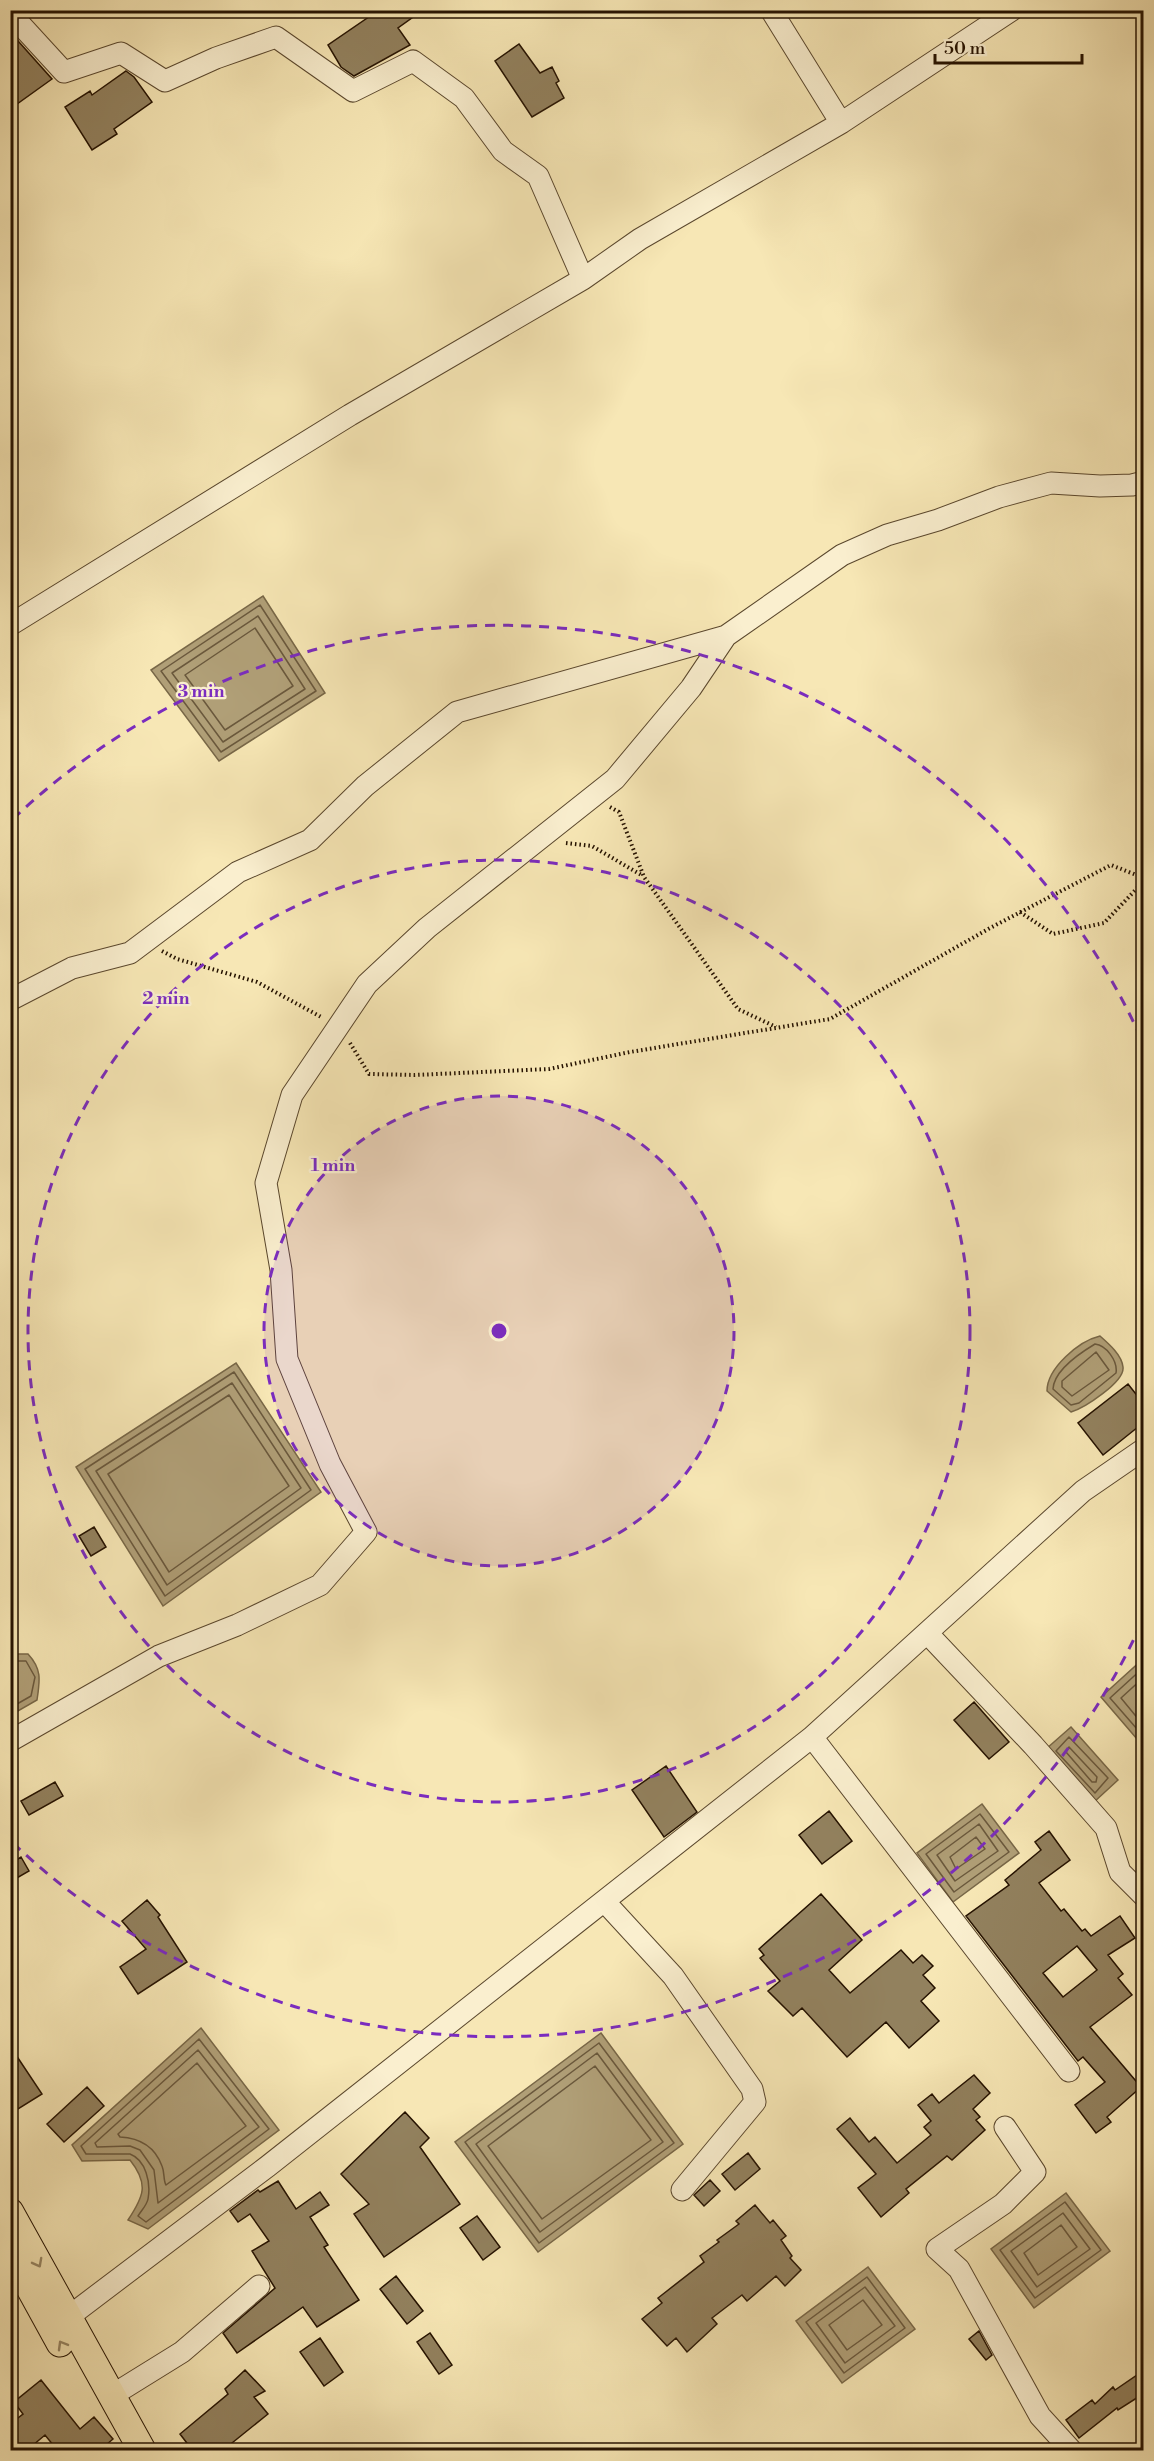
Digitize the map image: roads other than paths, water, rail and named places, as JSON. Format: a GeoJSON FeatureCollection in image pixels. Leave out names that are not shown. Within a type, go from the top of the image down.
{"type":"FeatureCollection","features":[{"type":"Feature","properties":{"kind":"main road"},"geometry":{"type":"LineString","coordinates":[[10,2212],[142,2451]]}},
{"type":"Feature","properties":{"kind":"main road"},"geometry":{"type":"LineString","coordinates":[[10,2252],[122,2451]]}},
{"type":"Feature","properties":{"kind":"street"},"geometry":{"type":"LineString","coordinates":[[11,10],[20,24],[64,72],[121,53],[165,81],[216,58],[276,37],[352,91],[413,61],[464,98],[503,151],[538,176],[583,279]]}},
{"type":"Feature","properties":{"kind":"street"},"geometry":{"type":"LineString","coordinates":[[771,10],[841,123]]}},
{"type":"Feature","properties":{"kind":"street"},"geometry":{"type":"LineString","coordinates":[[10,625],[350,415],[583,279],[640,239],[841,123],[1012,10]]}},
{"type":"Feature","properties":{"kind":"street"},"geometry":{"type":"LineString","coordinates":[[10,1000],[72,968],[130,953],[238,872],[310,840],[365,786],[457,712],[726,636],[842,555],[887,535],[938,520],[999,497],[1052,483],[1100,486],[1132,485],[1143,482]]}},
{"type":"Feature","properties":{"kind":"street"},"geometry":{"type":"LineString","coordinates":[[10,1742],[159,1656],[237,1625],[320,1585],[366,1532],[330,1464],[287,1359],[281,1270],[266,1183],[292,1095],[368,984],[427,928],[615,779],[691,688],[726,636]]}},
{"type":"Feature","properties":{"kind":"street"},"geometry":{"type":"LineString","coordinates":[[67,2318],[268,2166],[812,1737],[1083,1491],[1143,1449]]}},
{"type":"Feature","properties":{"kind":"street"},"geometry":{"type":"LineString","coordinates":[[928,1634],[1033,1744],[1106,1828],[1120,1872],[1143,1896]]}},
{"type":"Feature","properties":{"kind":"street"},"geometry":{"type":"LineString","coordinates":[[812,1737],[1069,2071]]}},
{"type":"Feature","properties":{"kind":"street"},"geometry":{"type":"LineString","coordinates":[[604,1901],[673,1976],[752,2089],[755,2102],[682,2190]]}},
{"type":"Feature","properties":{"kind":"street"},"geometry":{"type":"LineString","coordinates":[[1005,2127],[1035,2172],[1003,2204],[936,2249],[959,2269],[1040,2416],[1071,2451]]}},
{"type":"Feature","properties":{"kind":"street"},"geometry":{"type":"LineString","coordinates":[[111,2396],[182,2352],[259,2286]]}},
{"type":"Feature","properties":{"kind":"water"},"geometry":{"type":"Polygon","coordinates":[[[263,596],[325,693],[219,761],[151,670],[263,596]]]}},
{"type":"Feature","properties":{"kind":"water"},"geometry":{"type":"Polygon","coordinates":[[[1100,1336],[1120,1358],[1122,1373],[1103,1394],[1071,1412],[1047,1391],[1048,1382],[1052,1373],[1066,1357],[1083,1343],[1100,1336]]]}},
{"type":"Feature","properties":{"kind":"water"},"geometry":{"type":"Polygon","coordinates":[[[236,1363],[321,1492],[163,1606],[76,1467],[236,1363]]]}},
{"type":"Feature","properties":{"kind":"water"},"geometry":{"type":"Polygon","coordinates":[[[28,1654],[33,1659],[38,1670],[39,1686],[37,1700],[11,1715],[11,1656],[28,1654]]]}},
{"type":"Feature","properties":{"kind":"water"},"geometry":{"type":"Polygon","coordinates":[[[1143,1659],[1143,1746],[1101,1697],[1143,1659]]]}},
{"type":"Feature","properties":{"kind":"water"},"geometry":{"type":"Polygon","coordinates":[[[1071,1727],[1118,1780],[1093,1803],[1046,1749],[1071,1727]]]}},
{"type":"Feature","properties":{"kind":"water"},"geometry":{"type":"Polygon","coordinates":[[[982,1804],[1019,1853],[953,1902],[917,1853],[982,1804]]]}},
{"type":"Feature","properties":{"kind":"water"},"geometry":{"type":"Polygon","coordinates":[[[201,2028],[279,2130],[148,2229],[128,2220],[138,2204],[142,2190],[140,2176],[130,2160],[82,2161],[72,2145],[201,2028]]]}},
{"type":"Feature","properties":{"kind":"water"},"geometry":{"type":"Polygon","coordinates":[[[601,2033],[683,2144],[538,2252],[455,2142],[601,2033]]]}},
{"type":"Feature","properties":{"kind":"water"},"geometry":{"type":"Polygon","coordinates":[[[1066,2193],[1110,2251],[1034,2308],[991,2249],[1066,2193]]]}},
{"type":"Feature","properties":{"kind":"water"},"geometry":{"type":"Polygon","coordinates":[[[868,2267],[915,2329],[842,2383],[796,2321],[868,2267]]]}}]}
